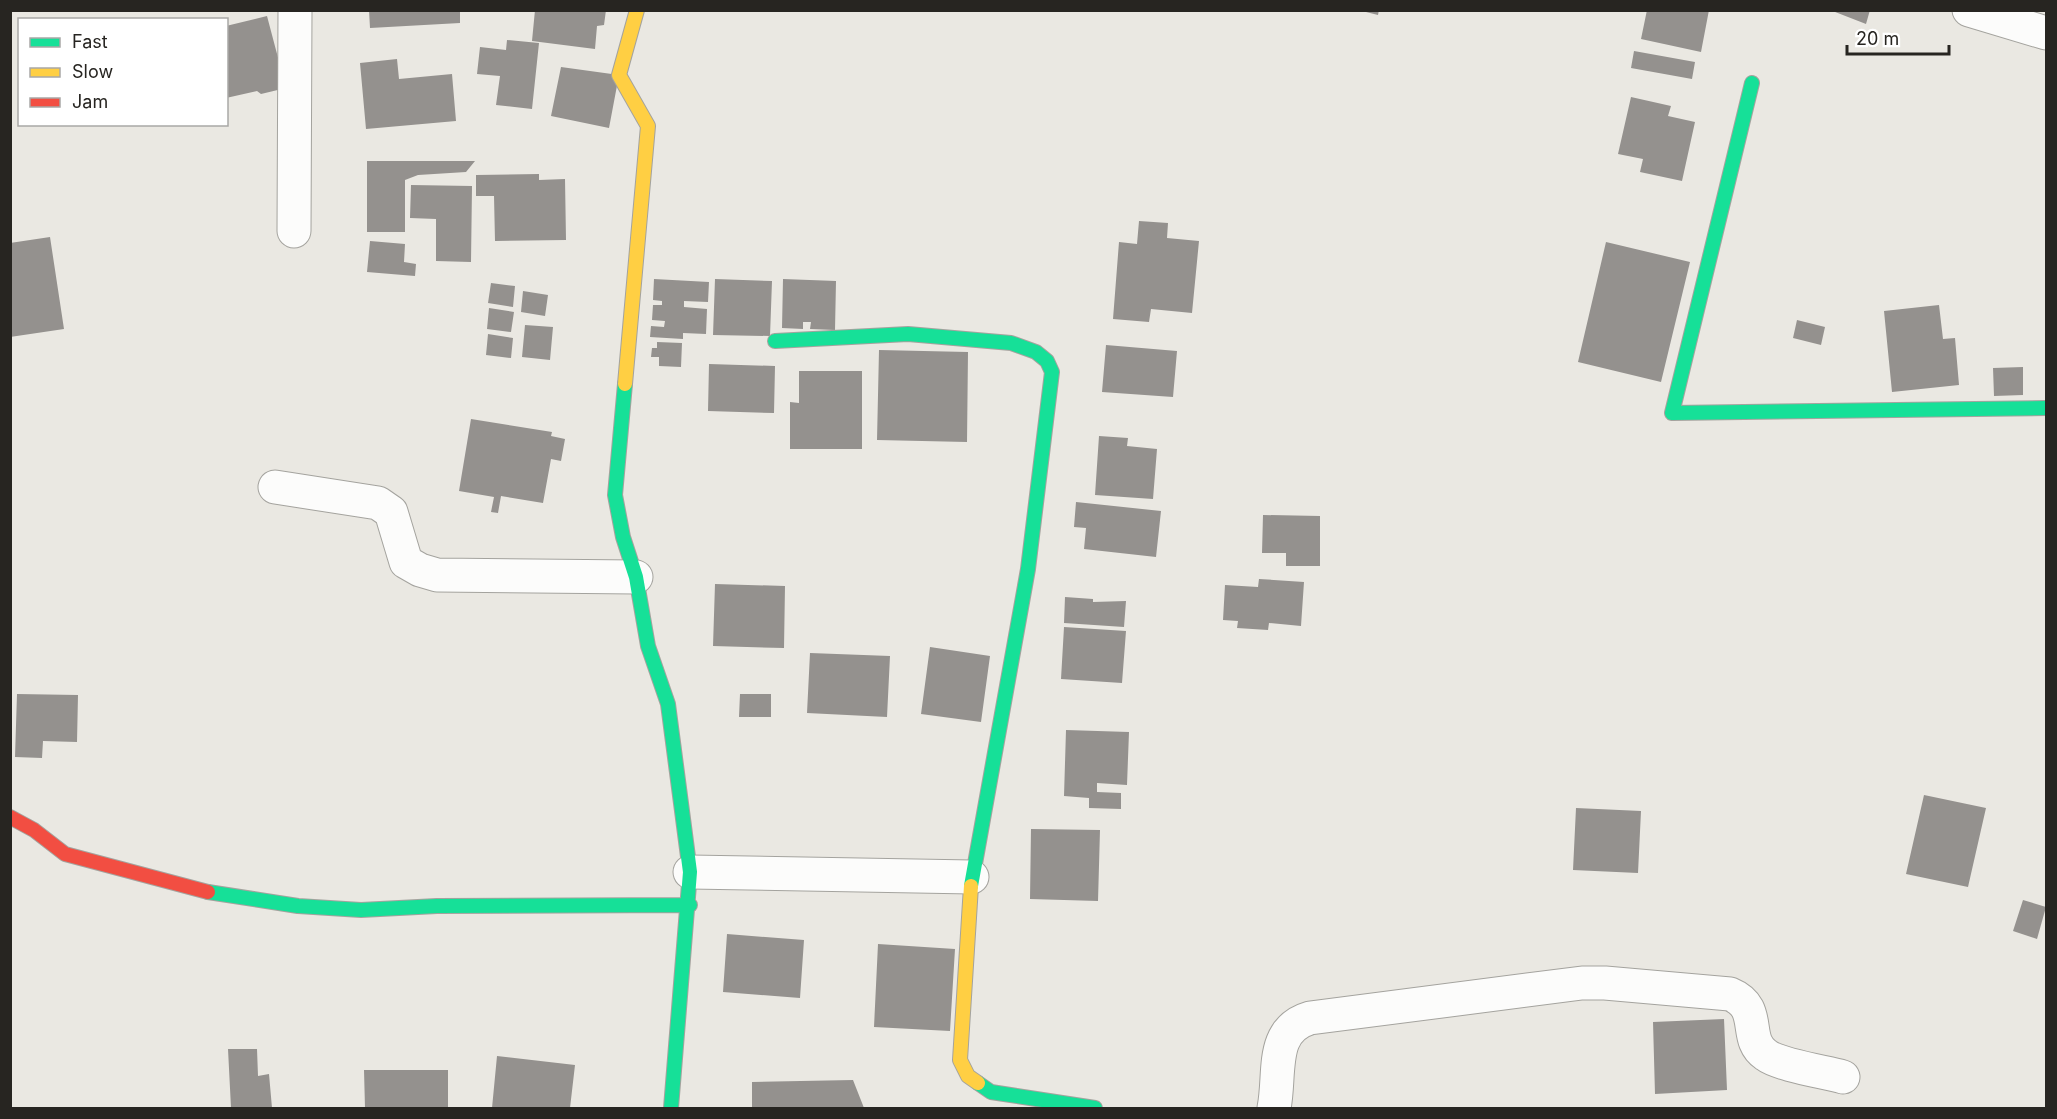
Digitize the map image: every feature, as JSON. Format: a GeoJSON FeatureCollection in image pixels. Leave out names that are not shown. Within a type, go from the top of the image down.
{"type":"FeatureCollection","features":[{"type":"Feature","properties":{"kind":"street"},"geometry":{"type":"LineString","coordinates":[[294,231],[295,10]]}},
{"type":"Feature","properties":{"kind":"street"},"geometry":{"type":"LineString","coordinates":[[637,10],[620,75],[648,126],[615,495],[623,537],[636,577],[648,646],[668,704],[690,872],[690,905],[671,1108]]}},
{"type":"Feature","properties":{"kind":"street"},"geometry":{"type":"LineString","coordinates":[[1970,10],[2046,33]]}},
{"type":"Feature","properties":{"kind":"street"},"geometry":{"type":"LineString","coordinates":[[1752,83],[1672,413],[2046,408]]}},
{"type":"Feature","properties":{"kind":"street"},"geometry":{"type":"LineString","coordinates":[[775,342],[908,334],[1011,343],[1036,352],[1047,362],[1052,372],[1052,390],[1028,569],[972,877],[960,1060],[968,1076],[991,1092],[1095,1108]]}},
{"type":"Feature","properties":{"kind":"street"},"geometry":{"type":"LineString","coordinates":[[275,487],[378,503],[391,512],[406,562],[420,570],[437,574],[636,577]]}},
{"type":"Feature","properties":{"kind":"street"},"geometry":{"type":"LineString","coordinates":[[10,817],[34,830],[65,854],[84,861],[224,896],[298,906],[361,910],[438,906],[690,905]]}},
{"type":"Feature","properties":{"kind":"street"},"geometry":{"type":"LineString","coordinates":[[690,872],[972,877]]}},
{"type":"Feature","properties":{"kind":"street"},"geometry":{"type":"LineString","coordinates":[[1274,1108],[1281,1047],[1285,1033],[1295,1022],[1310,1018],[1582,983],[1605,982],[1730,994],[1739,998],[1750,1011],[1756,1044],[1767,1057],[1843,1077]]}},
{"type":"Feature","properties":{"kind":"building"},"geometry":{"type":"Polygon","coordinates":[[[369,10],[460,10],[460,23],[370,28],[369,10]]]}},
{"type":"Feature","properties":{"kind":"building"},"geometry":{"type":"Polygon","coordinates":[[[535,10],[606,10],[604,25],[597,26],[595,49],[532,41],[535,10]]]}},
{"type":"Feature","properties":{"kind":"building"},"geometry":{"type":"Polygon","coordinates":[[[1358,10],[1379,10],[1378,15],[1358,10]]]}},
{"type":"Feature","properties":{"kind":"building"},"geometry":{"type":"Polygon","coordinates":[[[1647,10],[1709,10],[1701,52],[1641,39],[1647,10]]]}},
{"type":"Feature","properties":{"kind":"building"},"geometry":{"type":"Polygon","coordinates":[[[1830,10],[1870,10],[1866,24],[1830,10]]]}},
{"type":"Feature","properties":{"kind":"building"},"geometry":{"type":"Polygon","coordinates":[[[267,16],[286,88],[261,94],[257,91],[228,98],[228,26],[267,16]]]}},
{"type":"Feature","properties":{"kind":"building"},"geometry":{"type":"Polygon","coordinates":[[[507,40],[539,43],[532,109],[496,105],[500,76],[477,74],[480,47],[506,50],[507,40]]]}},
{"type":"Feature","properties":{"kind":"building"},"geometry":{"type":"Polygon","coordinates":[[[1634,51],[1695,62],[1692,79],[1631,68],[1634,51]]]}},
{"type":"Feature","properties":{"kind":"building"},"geometry":{"type":"Polygon","coordinates":[[[397,59],[399,79],[452,74],[456,121],[366,129],[360,63],[397,59]]]}},
{"type":"Feature","properties":{"kind":"building"},"geometry":{"type":"Polygon","coordinates":[[[561,67],[619,75],[609,128],[551,116],[561,67]]]}},
{"type":"Feature","properties":{"kind":"building"},"geometry":{"type":"Polygon","coordinates":[[[1631,97],[1671,106],[1668,116],[1695,122],[1682,181],[1640,172],[1643,159],[1618,154],[1631,97]]]}},
{"type":"Feature","properties":{"kind":"building"},"geometry":{"type":"Polygon","coordinates":[[[367,161],[475,161],[466,172],[418,175],[405,180],[405,232],[367,232],[367,161]]]}},
{"type":"Feature","properties":{"kind":"building"},"geometry":{"type":"Polygon","coordinates":[[[539,174],[539,180],[565,179],[566,240],[495,241],[494,196],[476,196],[476,175],[539,174]]]}},
{"type":"Feature","properties":{"kind":"building"},"geometry":{"type":"Polygon","coordinates":[[[411,185],[472,186],[471,262],[436,261],[436,219],[410,218],[411,185]]]}},
{"type":"Feature","properties":{"kind":"building"},"geometry":{"type":"Polygon","coordinates":[[[1139,221],[1168,223],[1167,238],[1199,241],[1192,313],[1151,309],[1149,322],[1113,319],[1119,242],[1137,244],[1139,221]]]}},
{"type":"Feature","properties":{"kind":"building"},"geometry":{"type":"Polygon","coordinates":[[[50,237],[64,329],[10,337],[10,243],[50,237]]]}},
{"type":"Feature","properties":{"kind":"building"},"geometry":{"type":"Polygon","coordinates":[[[370,241],[405,244],[404,262],[416,264],[415,276],[367,272],[370,241]]]}},
{"type":"Feature","properties":{"kind":"building"},"geometry":{"type":"Polygon","coordinates":[[[1606,242],[1690,262],[1661,382],[1578,362],[1606,242]]]}},
{"type":"Feature","properties":{"kind":"building"},"geometry":{"type":"Polygon","coordinates":[[[654,279],[709,282],[708,302],[684,301],[684,307],[707,309],[706,334],[683,333],[683,339],[650,337],[651,326],[664,327],[665,321],[652,320],[653,305],[662,305],[662,301],[653,300],[654,279]]]}},
{"type":"Feature","properties":{"kind":"building"},"geometry":{"type":"Polygon","coordinates":[[[715,279],[772,281],[770,336],[713,335],[715,279]]]}},
{"type":"Feature","properties":{"kind":"building"},"geometry":{"type":"Polygon","coordinates":[[[783,279],[836,281],[835,330],[810,329],[811,322],[803,322],[803,329],[782,328],[783,279]]]}},
{"type":"Feature","properties":{"kind":"building"},"geometry":{"type":"Polygon","coordinates":[[[491,283],[515,286],[513,307],[488,303],[491,283]]]}},
{"type":"Feature","properties":{"kind":"building"},"geometry":{"type":"Polygon","coordinates":[[[523,291],[548,295],[545,316],[521,312],[523,291]]]}},
{"type":"Feature","properties":{"kind":"building"},"geometry":{"type":"Polygon","coordinates":[[[1939,305],[1943,339],[1955,338],[1959,385],[1892,392],[1884,311],[1939,305]]]}},
{"type":"Feature","properties":{"kind":"building"},"geometry":{"type":"Polygon","coordinates":[[[489,308],[514,312],[511,332],[487,329],[489,308]]]}},
{"type":"Feature","properties":{"kind":"building"},"geometry":{"type":"Polygon","coordinates":[[[1797,320],[1825,327],[1821,345],[1793,338],[1797,320]]]}},
{"type":"Feature","properties":{"kind":"building"},"geometry":{"type":"Polygon","coordinates":[[[525,325],[553,327],[550,360],[522,357],[525,325]]]}},
{"type":"Feature","properties":{"kind":"building"},"geometry":{"type":"Polygon","coordinates":[[[488,334],[513,338],[511,358],[486,355],[488,334]]]}},
{"type":"Feature","properties":{"kind":"building"},"geometry":{"type":"Polygon","coordinates":[[[657,342],[682,343],[681,367],[659,366],[659,357],[651,357],[652,348],[657,348],[657,342]]]}},
{"type":"Feature","properties":{"kind":"building"},"geometry":{"type":"Polygon","coordinates":[[[1106,345],[1177,351],[1173,397],[1102,392],[1106,345]]]}},
{"type":"Feature","properties":{"kind":"building"},"geometry":{"type":"Polygon","coordinates":[[[879,350],[968,352],[967,442],[877,440],[879,350]]]}},
{"type":"Feature","properties":{"kind":"building"},"geometry":{"type":"Polygon","coordinates":[[[709,364],[775,366],[774,413],[708,411],[709,364]]]}},
{"type":"Feature","properties":{"kind":"building"},"geometry":{"type":"Polygon","coordinates":[[[2023,367],[2023,395],[1994,396],[1993,368],[2023,367]]]}},
{"type":"Feature","properties":{"kind":"building"},"geometry":{"type":"Polygon","coordinates":[[[799,371],[862,371],[862,449],[790,449],[790,402],[799,403],[799,371]]]}},
{"type":"Feature","properties":{"kind":"building"},"geometry":{"type":"Polygon","coordinates":[[[471,419],[552,432],[551,436],[565,439],[561,461],[551,459],[543,503],[501,496],[498,513],[491,512],[494,497],[459,491],[471,419]]]}},
{"type":"Feature","properties":{"kind":"building"},"geometry":{"type":"Polygon","coordinates":[[[1099,436],[1128,438],[1127,446],[1157,449],[1153,499],[1095,495],[1099,436]]]}},
{"type":"Feature","properties":{"kind":"building"},"geometry":{"type":"Polygon","coordinates":[[[1076,502],[1161,511],[1156,557],[1084,549],[1086,528],[1074,527],[1076,502]]]}},
{"type":"Feature","properties":{"kind":"building"},"geometry":{"type":"Polygon","coordinates":[[[1263,515],[1320,516],[1320,566],[1286,566],[1286,553],[1262,553],[1263,515]]]}},
{"type":"Feature","properties":{"kind":"building"},"geometry":{"type":"Polygon","coordinates":[[[1259,579],[1304,582],[1301,626],[1269,623],[1268,630],[1237,628],[1238,621],[1223,620],[1225,585],[1258,587],[1259,579]]]}},
{"type":"Feature","properties":{"kind":"building"},"geometry":{"type":"Polygon","coordinates":[[[715,584],[785,586],[784,648],[713,646],[715,584]]]}},
{"type":"Feature","properties":{"kind":"building"},"geometry":{"type":"Polygon","coordinates":[[[1065,597],[1093,599],[1093,602],[1126,601],[1124,627],[1064,623],[1065,597]]]}},
{"type":"Feature","properties":{"kind":"building"},"geometry":{"type":"Polygon","coordinates":[[[1064,627],[1126,631],[1122,683],[1061,679],[1064,627]]]}},
{"type":"Feature","properties":{"kind":"building"},"geometry":{"type":"Polygon","coordinates":[[[930,647],[990,656],[981,722],[921,714],[930,647]]]}},
{"type":"Feature","properties":{"kind":"building"},"geometry":{"type":"Polygon","coordinates":[[[810,653],[890,656],[887,717],[807,713],[810,653]]]}},
{"type":"Feature","properties":{"kind":"building"},"geometry":{"type":"Polygon","coordinates":[[[17,694],[78,695],[77,742],[43,741],[42,758],[15,757],[17,694]]]}},
{"type":"Feature","properties":{"kind":"building"},"geometry":{"type":"Polygon","coordinates":[[[740,694],[771,694],[771,717],[739,717],[740,694]]]}},
{"type":"Feature","properties":{"kind":"building"},"geometry":{"type":"Polygon","coordinates":[[[1066,730],[1129,732],[1127,785],[1097,783],[1097,792],[1121,793],[1121,809],[1089,808],[1089,798],[1064,796],[1066,730]]]}},
{"type":"Feature","properties":{"kind":"building"},"geometry":{"type":"Polygon","coordinates":[[[1924,795],[1986,808],[1968,887],[1906,874],[1924,795]]]}},
{"type":"Feature","properties":{"kind":"building"},"geometry":{"type":"Polygon","coordinates":[[[1576,808],[1641,811],[1638,873],[1573,870],[1576,808]]]}},
{"type":"Feature","properties":{"kind":"building"},"geometry":{"type":"Polygon","coordinates":[[[1031,829],[1100,830],[1098,901],[1030,899],[1031,829]]]}},
{"type":"Feature","properties":{"kind":"building"},"geometry":{"type":"Polygon","coordinates":[[[2023,900],[2046,907],[2037,939],[2013,931],[2023,900]]]}},
{"type":"Feature","properties":{"kind":"building"},"geometry":{"type":"Polygon","coordinates":[[[727,934],[804,940],[800,998],[723,992],[727,934]]]}},
{"type":"Feature","properties":{"kind":"building"},"geometry":{"type":"Polygon","coordinates":[[[878,944],[955,949],[950,1031],[874,1027],[878,944]]]}},
{"type":"Feature","properties":{"kind":"building"},"geometry":{"type":"Polygon","coordinates":[[[1724,1019],[1727,1090],[1655,1094],[1653,1022],[1724,1019]]]}},
{"type":"Feature","properties":{"kind":"building"},"geometry":{"type":"Polygon","coordinates":[[[228,1049],[257,1049],[258,1076],[269,1074],[272,1108],[231,1108],[228,1049]]]}},
{"type":"Feature","properties":{"kind":"building"},"geometry":{"type":"Polygon","coordinates":[[[497,1056],[575,1065],[570,1108],[492,1108],[497,1056]]]}},
{"type":"Feature","properties":{"kind":"building"},"geometry":{"type":"Polygon","coordinates":[[[364,1070],[448,1070],[448,1108],[365,1108],[364,1070]]]}},
{"type":"Feature","properties":{"kind":"building"},"geometry":{"type":"Polygon","coordinates":[[[853,1080],[864,1108],[752,1108],[752,1082],[853,1080]]]}},
{"type":"Feature","properties":{"kind":"traffic: fast"},"geometry":{"type":"LineString","coordinates":[[1752,83],[1672,413],[2046,408]]}},
{"type":"Feature","properties":{"kind":"traffic: fast"},"geometry":{"type":"LineString","coordinates":[[775,341],[908,334],[1011,343],[1036,352],[1047,361],[1052,372],[1028,569],[971,886]]}},
{"type":"Feature","properties":{"kind":"traffic: fast"},"geometry":{"type":"LineString","coordinates":[[625,384],[615,495],[623,537],[636,577],[648,646],[668,704],[690,872],[671,1108]]}},
{"type":"Feature","properties":{"kind":"traffic: fast"},"geometry":{"type":"LineString","coordinates":[[208,892],[298,906],[361,910],[437,906],[690,905]]}},
{"type":"Feature","properties":{"kind":"traffic: fast"},"geometry":{"type":"LineString","coordinates":[[978,1083],[991,1092],[1095,1108]]}},
{"type":"Feature","properties":{"kind":"traffic: slow"},"geometry":{"type":"LineString","coordinates":[[625,384],[648,126],[619,75],[637,10]]}},
{"type":"Feature","properties":{"kind":"traffic: slow"},"geometry":{"type":"LineString","coordinates":[[971,886],[960,1060],[968,1076],[978,1083]]}},
{"type":"Feature","properties":{"kind":"traffic: jam"},"geometry":{"type":"LineString","coordinates":[[10,817],[34,830],[65,854],[208,892]]}}]}
